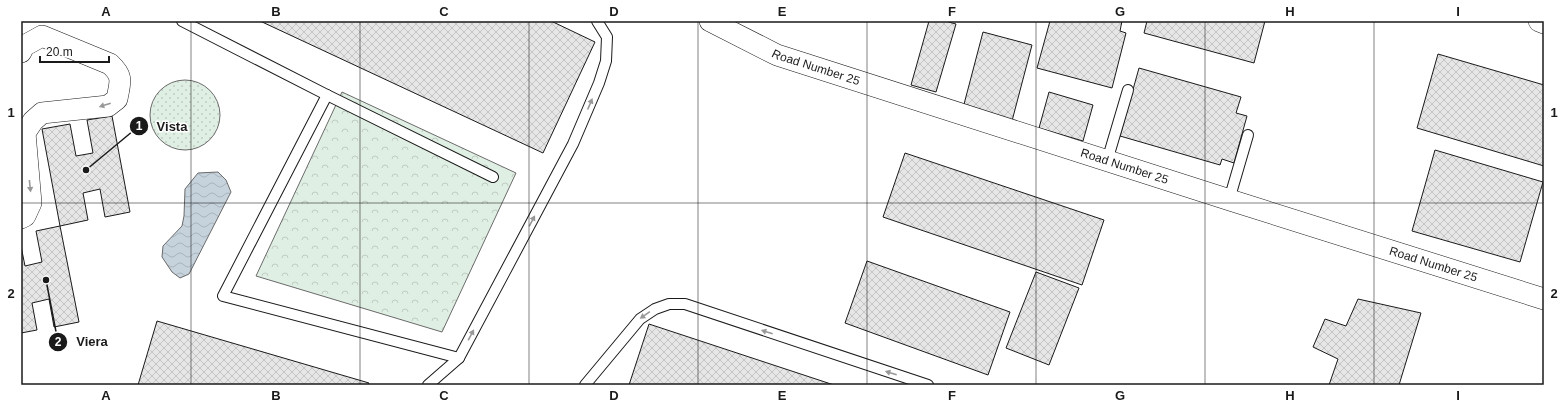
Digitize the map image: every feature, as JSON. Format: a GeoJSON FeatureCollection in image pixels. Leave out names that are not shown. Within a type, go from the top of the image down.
{"type":"FeatureCollection","features":[{"type":"Feature","properties":{"kind":"street","name":"Road Number 25"},"geometry":{"type":"LineString","coordinates":[[710,21],[777,55],[1544,299]]}},
{"type":"Feature","properties":{"kind":"street"},"geometry":{"type":"LineString","coordinates":[[1539,21],[1544,23]]}},
{"type":"Feature","properties":{"kind":"street"},"geometry":{"type":"LineString","coordinates":[[21,52],[24,46],[42,36],[110,64],[117,70],[121,78],[117,99],[108,106],[42,113],[33,121],[25,133],[32,203],[25,216],[21,218]]}},
{"type":"Feature","properties":{"kind":"lane"},"geometry":{"type":"LineString","coordinates":[[182,21],[493,177]]}},
{"type":"Feature","properties":{"kind":"lane"},"geometry":{"type":"LineString","coordinates":[[428,385],[459,358],[574,144],[599,83],[606,61],[607,37],[597,21]]}},
{"type":"Feature","properties":{"kind":"lane"},"geometry":{"type":"LineString","coordinates":[[1107,161],[1128,90]]}},
{"type":"Feature","properties":{"kind":"lane"},"geometry":{"type":"LineString","coordinates":[[327,95],[223,296],[459,358]]}},
{"type":"Feature","properties":{"kind":"lane"},"geometry":{"type":"LineString","coordinates":[[1230,200],[1248,135]]}},
{"type":"Feature","properties":{"kind":"lane"},"geometry":{"type":"LineString","coordinates":[[585,385],[640,319],[654,309],[669,304],[685,304],[928,385]]}},
{"type":"Feature","properties":{"kind":"green space"},"geometry":{"type":"Polygon","coordinates":[[[185,80],[198,83],[210,90],[217,102],[220,115],[217,128],[210,140],[198,147],[185,150],[172,147],[160,140],[153,128],[150,115],[153,102],[160,90],[172,83],[185,80]]]}},
{"type":"Feature","properties":{"kind":"green space"},"geometry":{"type":"Polygon","coordinates":[[[342,92],[516,173],[442,332],[256,276],[342,92]]]}},
{"type":"Feature","properties":{"kind":"water"},"geometry":{"type":"Polygon","coordinates":[[[218,172],[226,180],[231,192],[189,274],[180,278],[172,272],[162,257],[163,246],[182,226],[185,189],[198,173],[218,172]]]}},
{"type":"Feature","properties":{"kind":"building"},"geometry":{"type":"Polygon","coordinates":[[[260,21],[551,21],[595,42],[543,153],[260,21]]]}},
{"type":"Feature","properties":{"kind":"building"},"geometry":{"type":"Polygon","coordinates":[[[929,21],[945,21],[956,24],[936,92],[911,85],[929,21]]]}},
{"type":"Feature","properties":{"kind":"building"},"geometry":{"type":"Polygon","coordinates":[[[1050,21],[1122,21],[1120,31],[1126,33],[1112,88],[1037,68],[1050,21]]]}},
{"type":"Feature","properties":{"kind":"building"},"geometry":{"type":"Polygon","coordinates":[[[1147,21],[1265,21],[1254,63],[1144,33],[1147,21]]]}},
{"type":"Feature","properties":{"kind":"building"},"geometry":{"type":"Polygon","coordinates":[[[983,32],[1032,45],[1012,121],[963,108],[983,32]]]}},
{"type":"Feature","properties":{"kind":"building"},"geometry":{"type":"Polygon","coordinates":[[[1438,54],[1544,85],[1544,166],[1417,128],[1438,54]]]}},
{"type":"Feature","properties":{"kind":"building"},"geometry":{"type":"Polygon","coordinates":[[[1139,68],[1241,97],[1236,113],[1247,116],[1234,163],[1222,159],[1220,165],[1120,136],[1139,68]]]}},
{"type":"Feature","properties":{"kind":"building"},"geometry":{"type":"Polygon","coordinates":[[[1049,92],[1093,105],[1083,141],[1039,128],[1049,92]]]}},
{"type":"Feature","properties":{"kind":"building"},"geometry":{"type":"Polygon","coordinates":[[[112,116],[130,212],[105,217],[100,189],[83,193],[88,220],[60,226],[42,129],[70,124],[76,156],[93,153],[87,120],[112,116]]]}},
{"type":"Feature","properties":{"kind":"building"},"geometry":{"type":"Polygon","coordinates":[[[1435,150],[1543,182],[1520,262],[1412,231],[1435,150]]]}},
{"type":"Feature","properties":{"kind":"building"},"geometry":{"type":"Polygon","coordinates":[[[905,153],[1104,220],[1082,285],[883,217],[905,153]]]}},
{"type":"Feature","properties":{"kind":"building"},"geometry":{"type":"Polygon","coordinates":[[[60,226],[79,322],[54,327],[49,299],[32,303],[37,330],[21,333],[21,246],[25,266],[42,262],[36,231],[60,226]]]}},
{"type":"Feature","properties":{"kind":"building"},"geometry":{"type":"Polygon","coordinates":[[[867,261],[1010,312],[988,375],[845,323],[867,261]]]}},
{"type":"Feature","properties":{"kind":"building"},"geometry":{"type":"Polygon","coordinates":[[[1036,272],[1079,288],[1049,365],[1006,348],[1036,272]]]}},
{"type":"Feature","properties":{"kind":"building"},"geometry":{"type":"Polygon","coordinates":[[[1358,299],[1421,313],[1399,385],[1329,385],[1338,359],[1313,347],[1325,319],[1346,326],[1358,299]]]}},
{"type":"Feature","properties":{"kind":"building"},"geometry":{"type":"Polygon","coordinates":[[[157,321],[369,383],[368,385],[138,385],[157,321]]]}},
{"type":"Feature","properties":{"kind":"building"},"geometry":{"type":"Polygon","coordinates":[[[649,324],[834,385],[629,385],[649,324]]]}},
{"type":"Feature","properties":{"kind":"place","name":"Vista"},"geometry":{"type":"Point","coordinates":[86,170]}},
{"type":"Feature","properties":{"kind":"place","name":"Viera"},"geometry":{"type":"Point","coordinates":[46,280]}}]}
